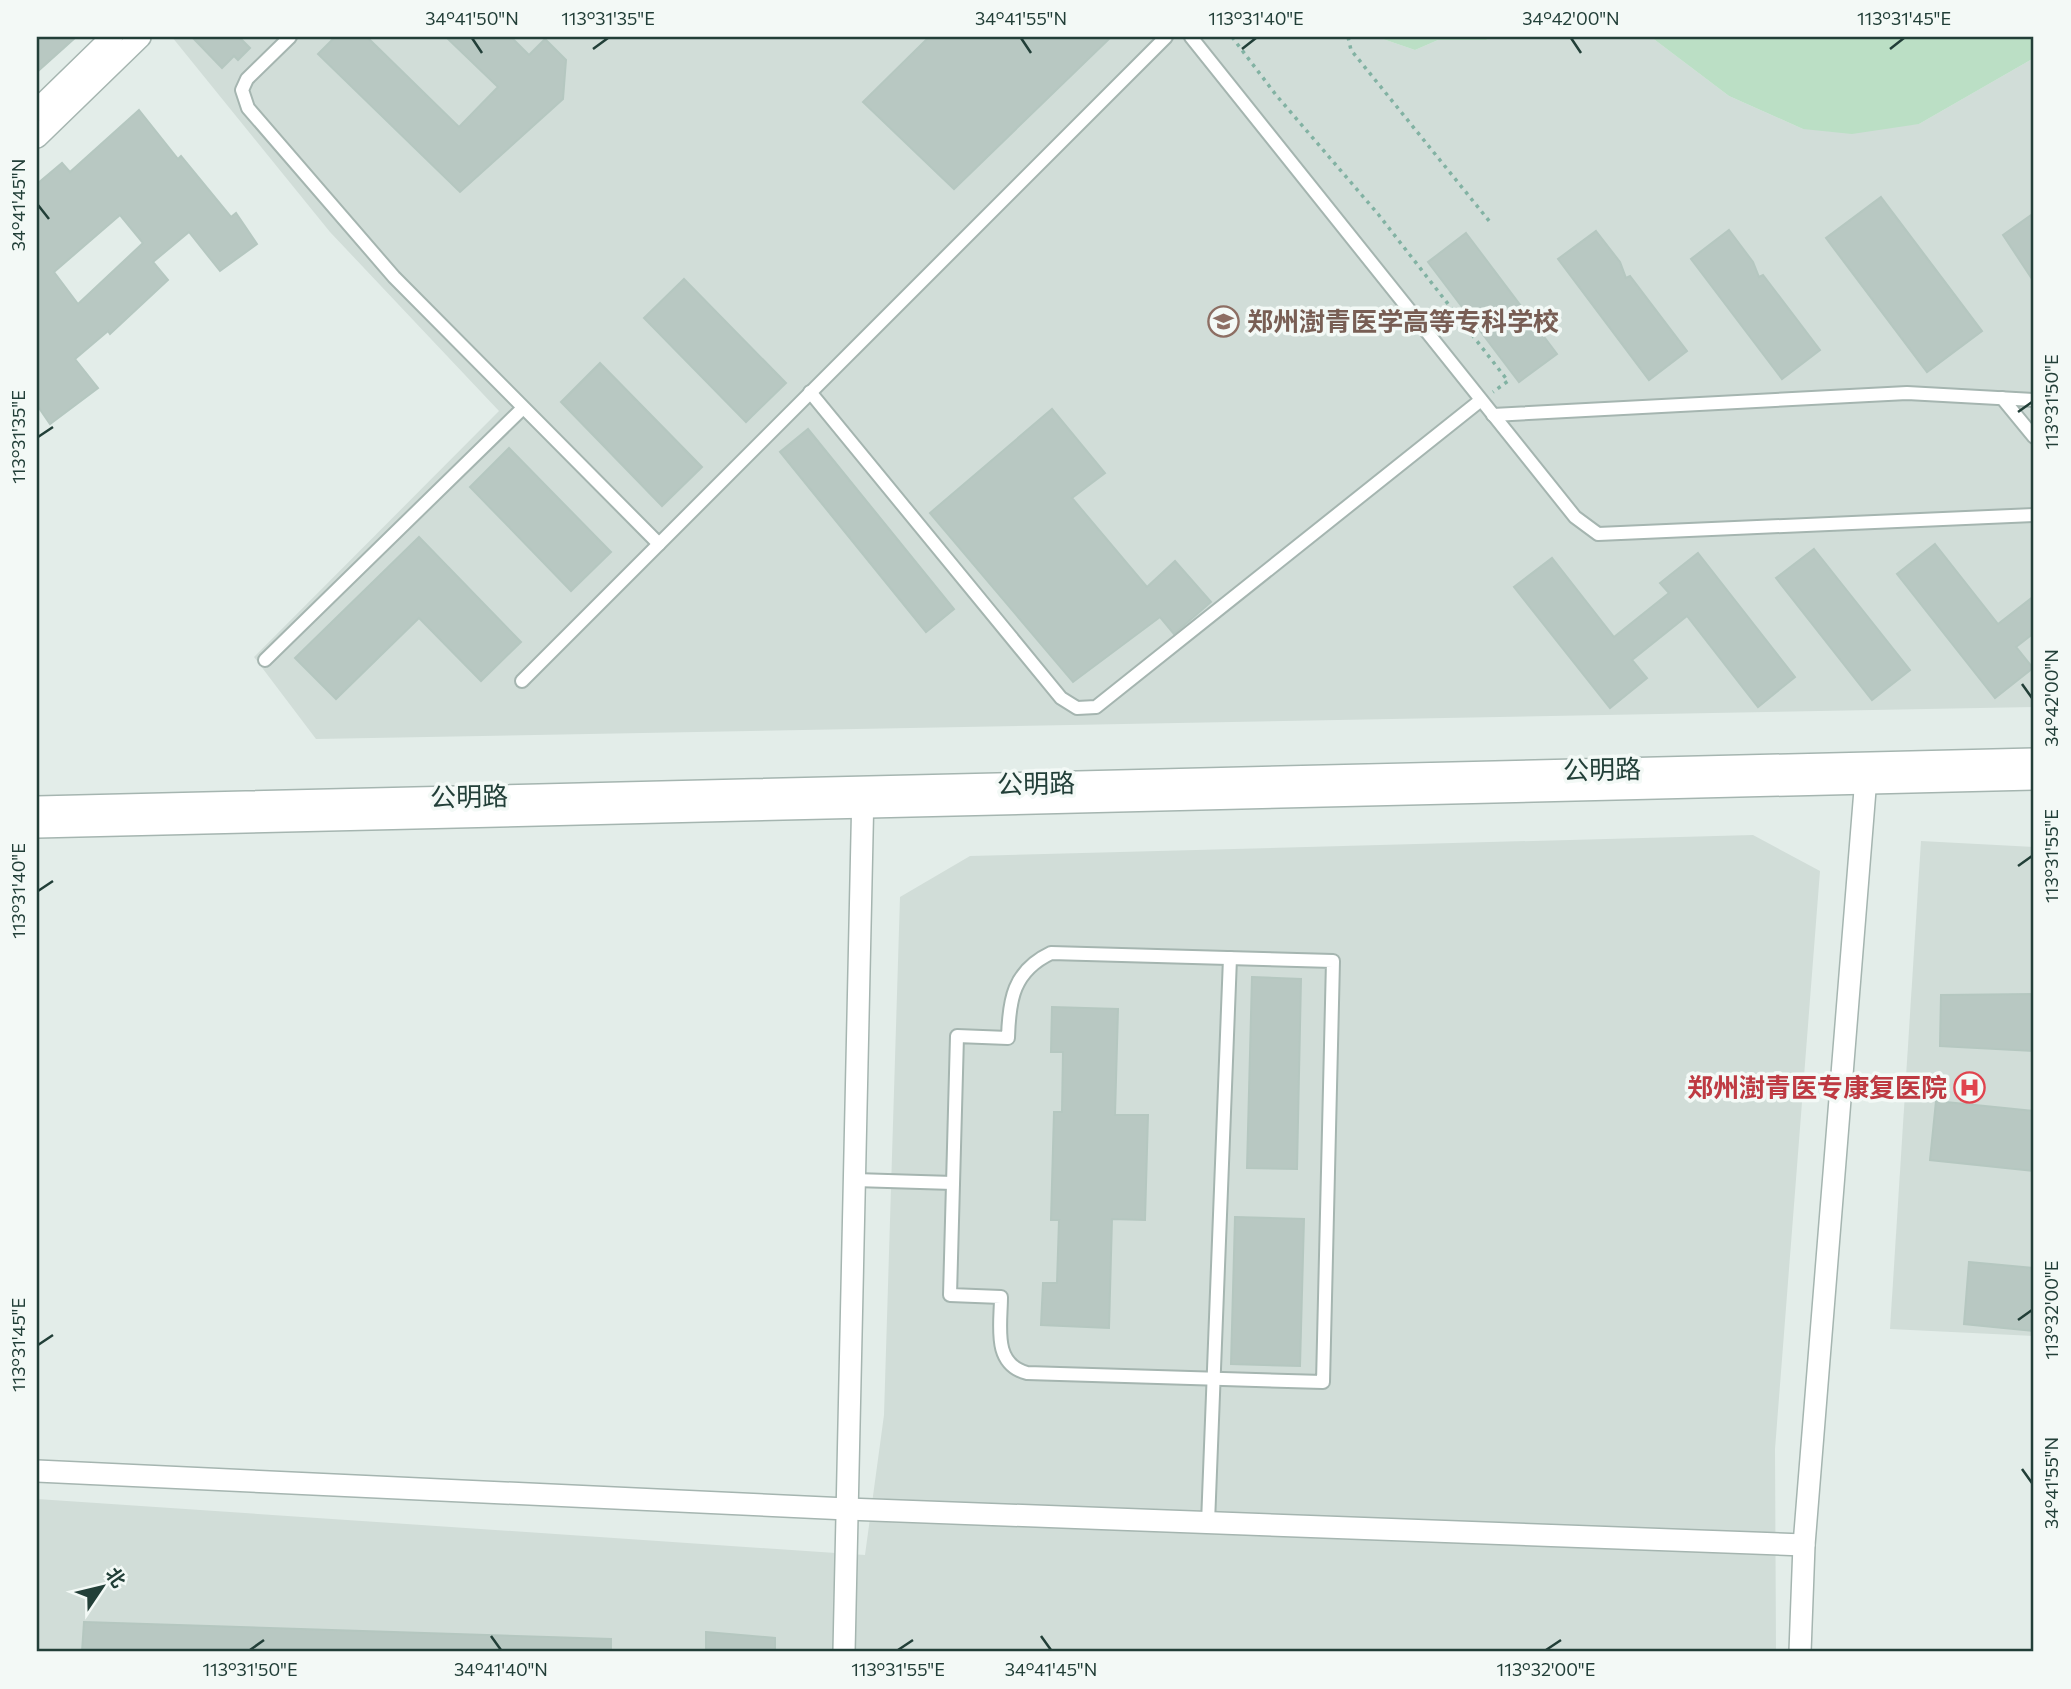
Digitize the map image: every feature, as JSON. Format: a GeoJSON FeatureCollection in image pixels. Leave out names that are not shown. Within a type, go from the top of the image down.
{"type":"FeatureCollection","features":[{"type":"Feature","properties":{"kind":"street"},"geometry":{"type":"LineString","coordinates":[[37,110],[112,37]]}},
{"type":"Feature","properties":{"kind":"street"},"geometry":{"type":"LineString","coordinates":[[37,137],[140,37]]}},
{"type":"Feature","properties":{"kind":"street","name":"公明路"},"geometry":{"type":"LineString","coordinates":[[37,827],[863,798],[1866,773],[2034,759]]}},
{"type":"Feature","properties":{"kind":"street"},"geometry":{"type":"LineString","coordinates":[[1800,1652],[1804,1545],[1866,773]]}},
{"type":"Feature","properties":{"kind":"street","name":"公明路"},"geometry":{"type":"LineString","coordinates":[[1866,773],[2034,779]]}},
{"type":"Feature","properties":{"kind":"street"},"geometry":{"type":"LineString","coordinates":[[844,1652],[863,798]]}},
{"type":"Feature","properties":{"kind":"street","name":"公明路"},"geometry":{"type":"LineString","coordinates":[[37,807],[863,798]]}},
{"type":"Feature","properties":{"kind":"street"},"geometry":{"type":"LineString","coordinates":[[37,1471],[847,1509],[1804,1545]]}},
{"type":"Feature","properties":{"kind":"lane"},"geometry":{"type":"LineString","coordinates":[[290,37],[247,79],[242,90],[248,108],[394,278],[659,544]]}},
{"type":"Feature","properties":{"kind":"lane"},"geometry":{"type":"LineString","coordinates":[[522,681],[1166,37]]}},
{"type":"Feature","properties":{"kind":"lane"},"geometry":{"type":"LineString","coordinates":[[1191,37],[1574,517],[1598,534],[2034,515]]}},
{"type":"Feature","properties":{"kind":"lane"},"geometry":{"type":"LineString","coordinates":[[810,392],[1061,698],[1077,708],[1096,707],[1481,400]]}},
{"type":"Feature","properties":{"kind":"lane"},"geometry":{"type":"LineString","coordinates":[[1493,415],[1907,393],[2034,400]]}},
{"type":"Feature","properties":{"kind":"lane"},"geometry":{"type":"LineString","coordinates":[[2002,398],[2034,437]]}},
{"type":"Feature","properties":{"kind":"lane"},"geometry":{"type":"LineString","coordinates":[[265,660],[523,408]]}},
{"type":"Feature","properties":{"kind":"lane"},"geometry":{"type":"LineString","coordinates":[[1051,953],[1230,958],[1333,961],[1323,1382],[1027,1373],[1012,1367],[1000,1347],[1001,1297],[950,1295],[957,1036],[1008,1038],[1009,1004],[1019,979],[1038,960],[1051,953]]}},
{"type":"Feature","properties":{"kind":"lane"},"geometry":{"type":"LineString","coordinates":[[1208,1523],[1230,958]]}},
{"type":"Feature","properties":{"kind":"lane"},"geometry":{"type":"LineString","coordinates":[[855,1180],[953,1183]]}},
{"type":"Feature","properties":{"kind":"path"},"geometry":{"type":"LineString","coordinates":[[1231,37],[1378,214],[1508,381],[1481,400]]}},
{"type":"Feature","properties":{"kind":"path"},"geometry":{"type":"LineString","coordinates":[[1348,37],[1351,50],[1490,222]]}},
{"type":"Feature","properties":{"kind":"shaded area","name":"郑州澍青医学高等专科学校"},"geometry":{"type":"Polygon","coordinates":[[[172,37],[1377,37],[1415,50],[1445,37],[1486,40],[1493,37],[1651,37],[1729,96],[1803,129],[1919,124],[2034,58],[2034,707],[316,739],[254,657],[499,411],[330,232],[172,37]]]}},
{"type":"Feature","properties":{"kind":"shaded area"},"geometry":{"type":"Polygon","coordinates":[[[1753,835],[1820,871],[1775,1449],[1776,1652],[37,1652],[37,1499],[865,1555],[884,1415],[900,897],[970,856],[1753,835]]]}},
{"type":"Feature","properties":{"kind":"shaded area","name":"郑州澍青医专康复医院"},"geometry":{"type":"Polygon","coordinates":[[[1921,841],[2034,847],[2034,1336],[1890,1329],[1921,841]]]}},
{"type":"Feature","properties":{"kind":"green space"},"geometry":{"type":"Polygon","coordinates":[[[1377,37],[1493,37],[1486,40],[1438,40],[1415,50],[1377,37]]]}},
{"type":"Feature","properties":{"kind":"green space"},"geometry":{"type":"Polygon","coordinates":[[[1651,37],[2034,37],[2034,58],[1919,124],[1852,134],[1803,129],[1729,96],[1651,37]]]}},
{"type":"Feature","properties":{"kind":"building"},"geometry":{"type":"Polygon","coordinates":[[[37,37],[76,37],[37,72],[37,37]]]}},
{"type":"Feature","properties":{"kind":"building"},"geometry":{"type":"Polygon","coordinates":[[[192,37],[239,37],[250,48],[238,60],[234,56],[222,68],[192,37]]]}},
{"type":"Feature","properties":{"kind":"building"},"geometry":{"type":"Polygon","coordinates":[[[335,37],[367,37],[459,127],[498,87],[446,37],[511,37],[529,55],[545,39],[566,60],[563,99],[460,192],[318,54],[335,37]]]}},
{"type":"Feature","properties":{"kind":"building"},"geometry":{"type":"Polygon","coordinates":[[[929,37],[1111,37],[954,189],[863,102],[929,37]]]}},
{"type":"Feature","properties":{"kind":"building"},"geometry":{"type":"Polygon","coordinates":[[[139,110],[178,159],[181,156],[231,217],[236,213],[257,244],[220,271],[189,232],[153,262],[168,280],[110,334],[108,331],[75,359],[98,388],[50,424],[37,405],[37,184],[62,163],[70,172],[139,110]],[[120,215],[54,272],[78,304],[143,243],[120,215]]]}},
{"type":"Feature","properties":{"kind":"building"},"geometry":{"type":"Polygon","coordinates":[[[1881,197],[1982,331],[1927,372],[1826,238],[1881,197]]]}},
{"type":"Feature","properties":{"kind":"building"},"geometry":{"type":"Polygon","coordinates":[[[2034,213],[2034,282],[2003,235],[2034,213]]]}},
{"type":"Feature","properties":{"kind":"building"},"geometry":{"type":"Polygon","coordinates":[[[1729,230],[1753,262],[1759,277],[1763,275],[1820,350],[1782,379],[1691,259],[1729,230]]]}},
{"type":"Feature","properties":{"kind":"building"},"geometry":{"type":"Polygon","coordinates":[[[1596,231],[1620,262],[1626,278],[1630,276],[1687,351],[1649,380],[1558,259],[1596,231]]]}},
{"type":"Feature","properties":{"kind":"building"},"geometry":{"type":"Polygon","coordinates":[[[1466,233],[1557,354],[1519,382],[1428,262],[1466,233]]]}},
{"type":"Feature","properties":{"kind":"building"},"geometry":{"type":"Polygon","coordinates":[[[684,279],[786,383],[746,422],[644,318],[684,279]]]}},
{"type":"Feature","properties":{"kind":"building"},"geometry":{"type":"Polygon","coordinates":[[[600,363],[702,467],[662,506],[561,402],[600,363]]]}},
{"type":"Feature","properties":{"kind":"building"},"geometry":{"type":"Polygon","coordinates":[[[1052,409],[1105,473],[1072,498],[1147,587],[1175,561],[1211,602],[1174,634],[1160,617],[1073,682],[930,513],[1052,409]]]}},
{"type":"Feature","properties":{"kind":"building"},"geometry":{"type":"Polygon","coordinates":[[[808,429],[954,609],[926,632],[780,452],[808,429]]]}},
{"type":"Feature","properties":{"kind":"building"},"geometry":{"type":"Polygon","coordinates":[[[509,448],[611,552],[571,591],[470,487],[509,448]]]}},
{"type":"Feature","properties":{"kind":"building"},"geometry":{"type":"Polygon","coordinates":[[[419,537],[521,642],[481,681],[419,618],[336,699],[295,658],[419,537]]]}},
{"type":"Feature","properties":{"kind":"building"},"geometry":{"type":"Polygon","coordinates":[[[1935,544],[1998,624],[2034,596],[2034,633],[2016,647],[2033,668],[1995,698],[1897,574],[1935,544]]]}},
{"type":"Feature","properties":{"kind":"building"},"geometry":{"type":"Polygon","coordinates":[[[1814,549],[1910,670],[1872,700],[1776,578],[1814,549]]]}},
{"type":"Feature","properties":{"kind":"building"},"geometry":{"type":"Polygon","coordinates":[[[1698,553],[1795,677],[1758,707],[1687,616],[1632,660],[1647,678],[1610,708],[1514,587],[1552,558],[1614,637],[1669,593],[1660,583],[1698,553]]]}},
{"type":"Feature","properties":{"kind":"building"},"geometry":{"type":"Polygon","coordinates":[[[1252,977],[1301,979],[1297,1169],[1247,1168],[1252,977]]]}},
{"type":"Feature","properties":{"kind":"building"},"geometry":{"type":"Polygon","coordinates":[[[2034,994],[2034,1051],[1940,1046],[1941,995],[2034,994]]]}},
{"type":"Feature","properties":{"kind":"building"},"geometry":{"type":"Polygon","coordinates":[[[1052,1007],[1118,1009],[1115,1115],[1148,1115],[1145,1220],[1112,1219],[1109,1328],[1041,1325],[1043,1283],[1057,1283],[1059,1220],[1051,1220],[1054,1112],[1062,1112],[1063,1052],[1051,1052],[1052,1007]]]}},
{"type":"Feature","properties":{"kind":"building"},"geometry":{"type":"Polygon","coordinates":[[[1936,1101],[2034,1111],[2034,1171],[1930,1160],[1936,1101]]]}},
{"type":"Feature","properties":{"kind":"building"},"geometry":{"type":"Polygon","coordinates":[[[1235,1217],[1304,1219],[1300,1366],[1231,1364],[1235,1217]]]}},
{"type":"Feature","properties":{"kind":"building"},"geometry":{"type":"Polygon","coordinates":[[[1969,1262],[2034,1268],[2034,1331],[1964,1324],[1969,1262]]]}},
{"type":"Feature","properties":{"kind":"building"},"geometry":{"type":"Polygon","coordinates":[[[84,1622],[611,1639],[611,1652],[82,1652],[84,1622]]]}},
{"type":"Feature","properties":{"kind":"building"},"geometry":{"type":"Polygon","coordinates":[[[706,1632],[775,1638],[775,1652],[706,1652],[706,1632]]]}},
{"type":"Feature","properties":{"kind":"place","name":"郑州澍青医学高等专科学校"},"geometry":{"type":"Point","coordinates":[1224,322]}},
{"type":"Feature","properties":{"kind":"place","name":"郑州澍青医专康复医院"},"geometry":{"type":"Point","coordinates":[1970,1088]}}]}
